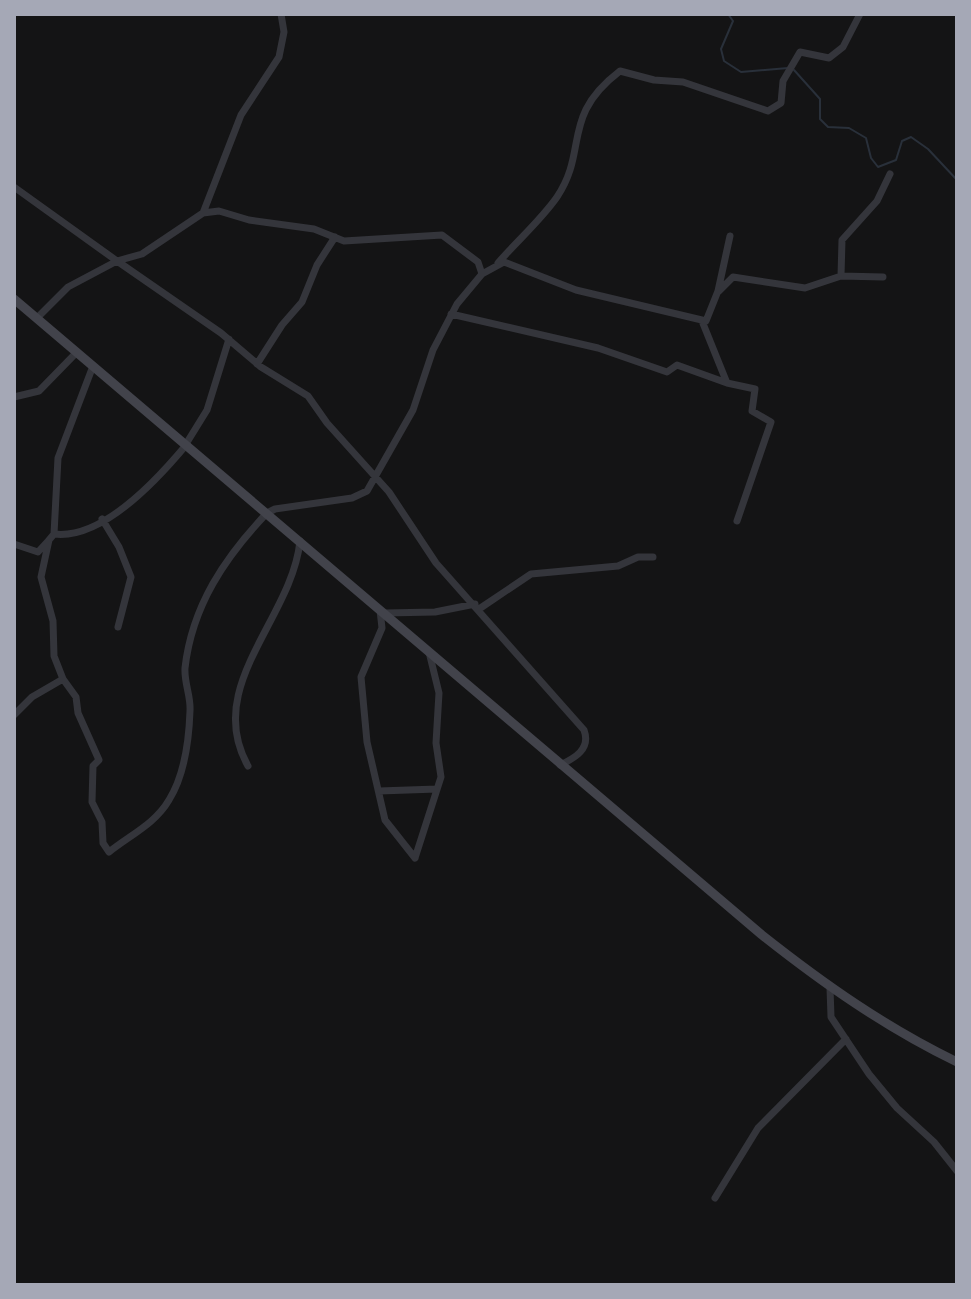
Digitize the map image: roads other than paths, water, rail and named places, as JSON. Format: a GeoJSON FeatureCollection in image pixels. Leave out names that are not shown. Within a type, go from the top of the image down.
{"type":"FeatureCollection","features":[{"type":"Feature","properties":{"kind":"main road"},"geometry":{"type":"LineString","coordinates":[[14,299],[429,649],[560,765],[830,988],[899,1034],[957,1062]]}},
{"type":"Feature","properties":{"kind":"street"},"geometry":{"type":"LineString","coordinates":[[203,213],[241,115],[279,57],[284,32],[281,14]]}},
{"type":"Feature","properties":{"kind":"street"},"geometry":{"type":"LineString","coordinates":[[93,366],[58,458],[52,537],[41,577],[53,621],[54,656],[63,679],[76,697],[78,713],[99,760],[93,766],[91,797],[102,822],[103,843],[109,852],[157,817],[175,790],[183,766],[190,712],[185,668],[201,609],[226,559],[267,513],[281,507],[361,495],[377,478],[413,410],[433,350],[451,314],[482,274],[498,263],[558,195],[587,104],[599,87],[620,71],[654,80],[683,82],[768,111],[781,103],[783,81],[800,52],[829,58],[843,47],[860,14]]}},
{"type":"Feature","properties":{"kind":"street"},"geometry":{"type":"LineString","coordinates":[[841,276],[842,240],[877,201],[890,174]]}},
{"type":"Feature","properties":{"kind":"street"},"geometry":{"type":"LineString","coordinates":[[14,187],[229,339],[257,364],[308,396],[377,478],[436,563],[584,730],[586,743],[580,753],[560,765]]}},
{"type":"Feature","properties":{"kind":"street"},"geometry":{"type":"LineString","coordinates":[[37,318],[68,287],[117,261],[142,254],[203,213],[219,211],[249,220],[322,230],[354,241],[442,235],[478,262],[482,274]]}},
{"type":"Feature","properties":{"kind":"street"},"geometry":{"type":"LineString","coordinates":[[498,263],[511,264],[576,290],[702,321],[709,318],[718,291],[730,236]]}},
{"type":"Feature","properties":{"kind":"street"},"geometry":{"type":"LineString","coordinates":[[257,364],[282,325],[302,302],[317,265],[335,237]]}},
{"type":"Feature","properties":{"kind":"street"},"geometry":{"type":"LineString","coordinates":[[718,291],[733,277],[805,288],[841,276],[883,277]]}},
{"type":"Feature","properties":{"kind":"street"},"geometry":{"type":"LineString","coordinates":[[451,314],[598,348],[667,372],[677,365],[727,383],[755,389],[752,411],[771,422],[737,521]]}},
{"type":"Feature","properties":{"kind":"street"},"geometry":{"type":"LineString","coordinates":[[702,321],[727,383]]}},
{"type":"Feature","properties":{"kind":"street"},"geometry":{"type":"LineString","coordinates":[[14,544],[38,552],[52,537],[74,535],[144,494],[187,444],[207,410],[229,339]]}},
{"type":"Feature","properties":{"kind":"street"},"geometry":{"type":"LineString","coordinates":[[14,397],[39,391],[77,352]]}},
{"type":"Feature","properties":{"kind":"street"},"geometry":{"type":"LineString","coordinates":[[102,519],[121,552],[132,583],[118,627]]}},
{"type":"Feature","properties":{"kind":"street"},"geometry":{"type":"LineString","coordinates":[[248,766],[233,726],[236,697],[295,571],[300,541]]}},
{"type":"Feature","properties":{"kind":"street"},"geometry":{"type":"LineString","coordinates":[[429,649],[439,693],[436,743],[442,769],[415,858],[385,820],[367,742],[365,700],[360,686],[364,665],[382,628],[382,610],[435,612],[477,607],[531,574],[618,566],[638,557],[653,557]]}},
{"type":"Feature","properties":{"kind":"street"},"geometry":{"type":"LineString","coordinates":[[14,715],[32,697],[63,679]]}},
{"type":"Feature","properties":{"kind":"street"},"geometry":{"type":"LineString","coordinates":[[379,791],[437,789]]}},
{"type":"Feature","properties":{"kind":"street"},"geometry":{"type":"LineString","coordinates":[[830,988],[829,1012],[879,1088],[957,1171]]}},
{"type":"Feature","properties":{"kind":"street"},"geometry":{"type":"LineString","coordinates":[[715,1198],[758,1128],[846,1039]]}},
{"type":"Feature","properties":{"kind":"waterway"},"geometry":{"type":"LineString","coordinates":[[728,14],[733,21],[721,49],[724,61],[741,72],[788,68]]}},
{"type":"Feature","properties":{"kind":"waterway"},"geometry":{"type":"LineString","coordinates":[[794,70],[820,99],[820,119],[828,127],[849,128],[866,138],[871,158],[878,167],[896,160],[902,141],[911,137],[928,149],[957,180]]}}]}
